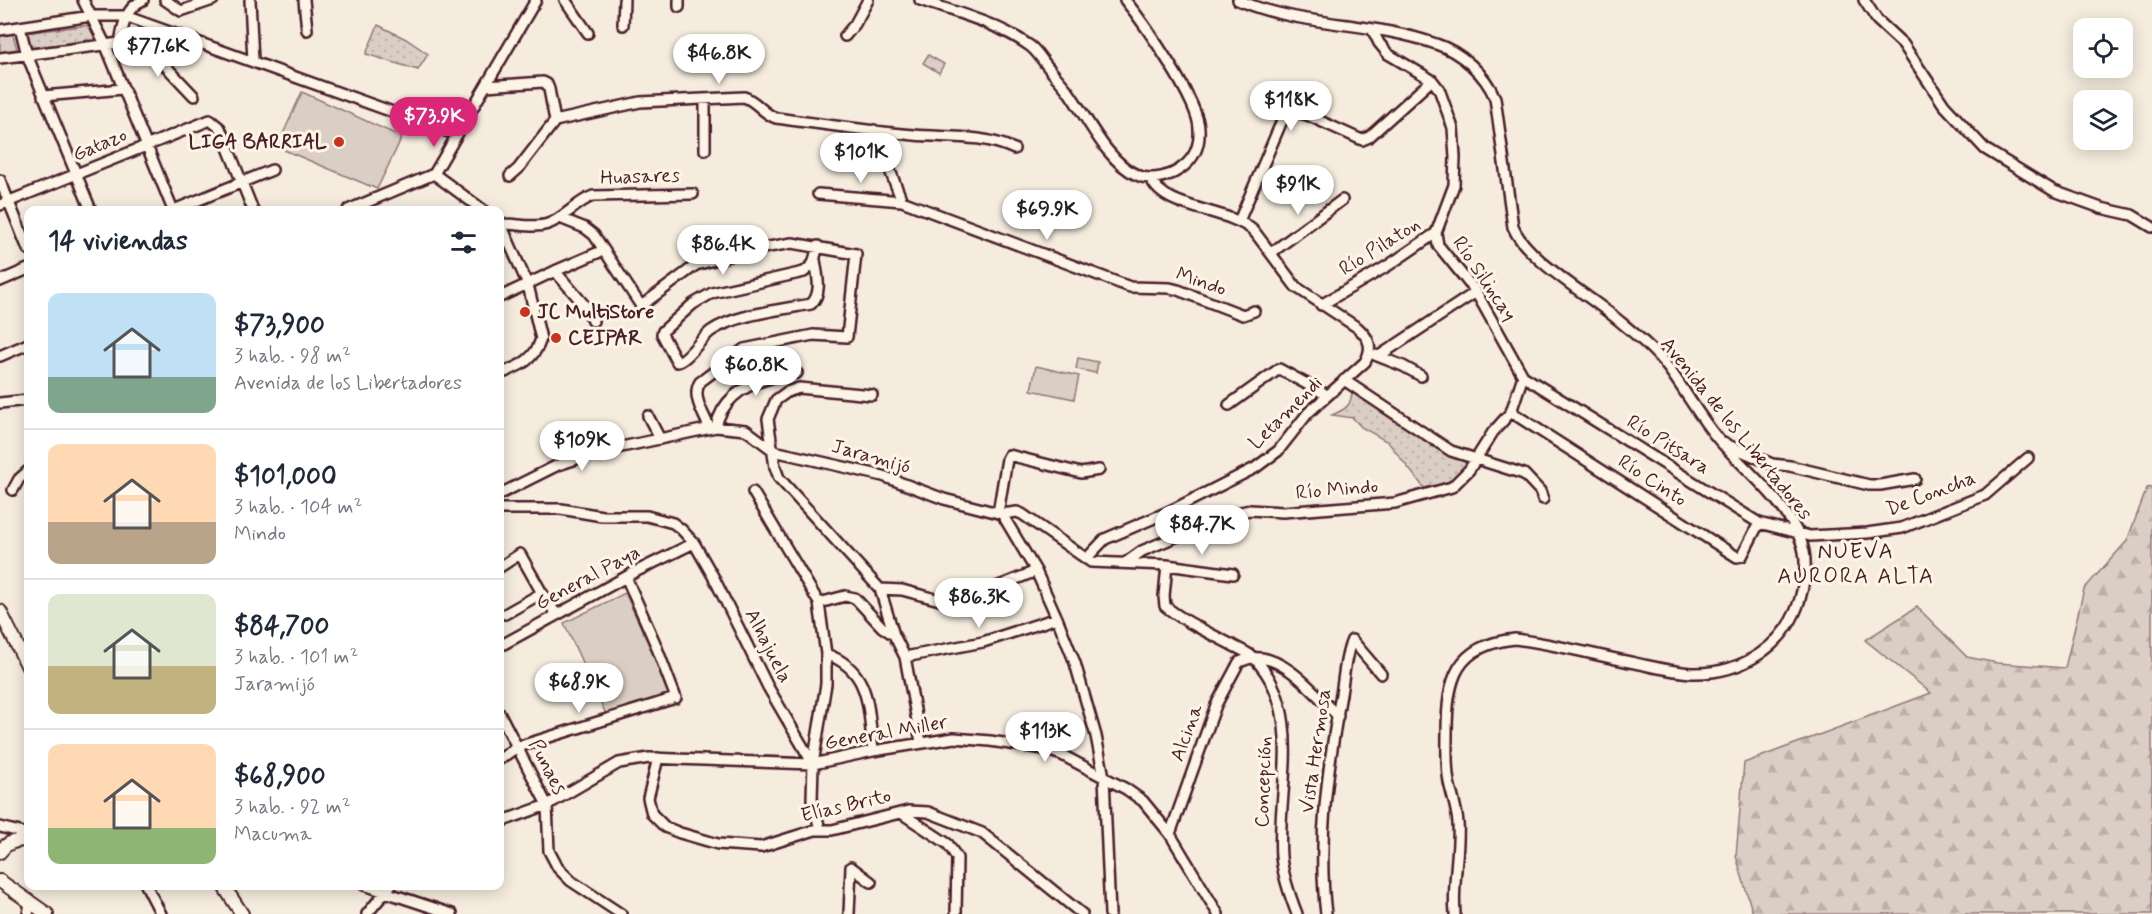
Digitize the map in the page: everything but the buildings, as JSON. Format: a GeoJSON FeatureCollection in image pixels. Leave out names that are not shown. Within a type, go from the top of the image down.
{"type":"FeatureCollection","features":[{"type":"Feature","properties":{"kind":"main road"},"geometry":{"type":"LineString","coordinates":[[0,611],[24,659]]}},
{"type":"Feature","properties":{"kind":"main road"},"geometry":{"type":"LineString","coordinates":[[0,852],[5,845],[24,837]]}},
{"type":"Feature","properties":{"kind":"main road"},"geometry":{"type":"LineString","coordinates":[[0,881],[29,908],[47,914]]}},
{"type":"Feature","properties":{"kind":"main road"},"geometry":{"type":"LineString","coordinates":[[226,890],[242,914]]}},
{"type":"Feature","properties":{"kind":"street"},"geometry":{"type":"LineString","coordinates":[[84,0],[106,46],[171,206]]}},
{"type":"Feature","properties":{"kind":"street"},"geometry":{"type":"LineString","coordinates":[[120,43],[125,16],[143,0]]}},
{"type":"Feature","properties":{"kind":"street"},"geometry":{"type":"LineString","coordinates":[[165,0],[181,11],[213,0]]}},
{"type":"Feature","properties":{"kind":"street"},"geometry":{"type":"LineString","coordinates":[[250,0],[253,61]]}},
{"type":"Feature","properties":{"kind":"street"},"geometry":{"type":"LineString","coordinates":[[304,0],[308,30]]}},
{"type":"Feature","properties":{"kind":"street"},"geometry":{"type":"LineString","coordinates":[[359,206],[434,174],[536,0]]}},
{"type":"Feature","properties":{"kind":"street"},"geometry":{"type":"LineString","coordinates":[[565,0],[588,33]]}},
{"type":"Feature","properties":{"kind":"street"},"geometry":{"type":"LineString","coordinates":[[623,25],[624,0]]}},
{"type":"Feature","properties":{"kind":"street"},"geometry":{"type":"LineString","coordinates":[[845,36],[855,24],[868,0]]}},
{"type":"Feature","properties":{"kind":"street"},"geometry":{"type":"LineString","coordinates":[[920,0],[1009,33],[1032,48],[1068,91],[1112,155],[1134,174],[1151,178],[1171,174],[1187,164],[1197,148],[1199,126],[1192,102],[1155,42],[1125,0]]}},
{"type":"Feature","properties":{"kind":"street","name":"Avenida de los Libertadores"},"geometry":{"type":"LineString","coordinates":[[1238,0],[1295,16],[1372,29],[1436,44],[1458,56],[1481,75],[1495,98],[1516,235],[1530,252],[1616,318],[1653,351],[1668,368],[1704,423],[1775,501],[1798,533],[1802,543],[1805,579],[1798,607],[1777,641],[1762,654],[1744,663],[1718,671],[1681,672],[1515,639],[1504,640],[1478,650],[1460,665],[1453,674],[1447,708],[1447,767],[1458,825],[1454,884],[1455,914]]}},
{"type":"Feature","properties":{"kind":"street"},"geometry":{"type":"LineString","coordinates":[[1864,0],[1877,20],[1903,44],[1944,105],[1985,149],[2060,193],[2101,208],[2132,215],[2152,227]]}},
{"type":"Feature","properties":{"kind":"street"},"geometry":{"type":"LineString","coordinates":[[0,30],[92,16],[125,16],[457,135]]}},
{"type":"Feature","properties":{"kind":"street"},"geometry":{"type":"LineString","coordinates":[[20,27],[27,55],[89,206]]}},
{"type":"Feature","properties":{"kind":"street"},"geometry":{"type":"LineString","coordinates":[[1239,221],[1287,109],[1307,115],[1362,140],[1432,80],[1388,54],[1372,29]]}},
{"type":"Feature","properties":{"kind":"street"},"geometry":{"type":"LineString","coordinates":[[0,58],[120,43],[186,38]]}},
{"type":"Feature","properties":{"kind":"street"},"geometry":{"type":"LineString","coordinates":[[142,41],[194,96]]}},
{"type":"Feature","properties":{"kind":"street","name":"Río Pilaton"},"geometry":{"type":"LineString","coordinates":[[1321,305],[1389,265],[1436,233],[1454,185],[1455,157],[1450,119],[1439,89],[1432,80]]}},
{"type":"Feature","properties":{"kind":"street"},"geometry":{"type":"LineString","coordinates":[[486,86],[543,82],[547,84],[555,121]]}},
{"type":"Feature","properties":{"kind":"street"},"geometry":{"type":"LineString","coordinates":[[43,96],[123,89]]}},
{"type":"Feature","properties":{"kind":"street"},"geometry":{"type":"LineString","coordinates":[[510,176],[555,121],[640,102],[744,97],[752,100],[772,117],[915,135],[973,138],[992,141],[1014,149]]}},
{"type":"Feature","properties":{"kind":"street"},"geometry":{"type":"LineString","coordinates":[[705,99],[705,150]]}},
{"type":"Feature","properties":{"kind":"street","name":"Gatazo"},"geometry":{"type":"LineString","coordinates":[[4,203],[207,120],[220,128],[241,183]]}},
{"type":"Feature","properties":{"kind":"street"},"geometry":{"type":"LineString","coordinates":[[874,130],[902,201]]}},
{"type":"Feature","properties":{"kind":"street"},"geometry":{"type":"LineString","coordinates":[[183,206],[272,170]]}},
{"type":"Feature","properties":{"kind":"street"},"geometry":{"type":"LineString","coordinates":[[434,174],[478,206]]}},
{"type":"Feature","properties":{"kind":"street"},"geometry":{"type":"LineString","coordinates":[[1151,178],[1157,188],[1184,205],[1239,221],[1254,231],[1296,287],[1358,328],[1367,336],[1373,351],[1421,376]]}},
{"type":"Feature","properties":{"kind":"street"},"geometry":{"type":"LineString","coordinates":[[0,180],[4,203],[24,241]]}},
{"type":"Feature","properties":{"kind":"street"},"geometry":{"type":"LineString","coordinates":[[241,183],[251,206]]}},
{"type":"Feature","properties":{"kind":"street","name":"Huasares"},"geometry":{"type":"LineString","coordinates":[[504,223],[540,226],[560,218],[585,199],[593,196],[693,194]]}},
{"type":"Feature","properties":{"kind":"street","name":"Mindo"},"geometry":{"type":"LineString","coordinates":[[818,194],[902,201],[1130,287],[1170,288],[1243,315],[1254,311]]}},
{"type":"Feature","properties":{"kind":"street"},"geometry":{"type":"LineString","coordinates":[[1271,253],[1342,201]]}},
{"type":"Feature","properties":{"kind":"street"},"geometry":{"type":"LineString","coordinates":[[560,218],[585,228],[594,235],[641,306],[691,268],[746,251],[792,243],[856,254],[847,337],[813,334],[744,349],[700,382],[697,387],[696,395],[713,427]]}},
{"type":"Feature","properties":{"kind":"street"},"geometry":{"type":"LineString","coordinates":[[504,232],[528,285],[541,339],[532,358],[504,372]]}},
{"type":"Feature","properties":{"kind":"street","name":"Río Silincay"},"geometry":{"type":"LineString","coordinates":[[1436,233],[1438,245],[1476,292],[1523,376]]}},
{"type":"Feature","properties":{"kind":"street"},"geometry":{"type":"LineString","coordinates":[[815,260],[804,272],[712,293],[693,304],[663,331],[662,338],[673,357],[677,362],[682,362],[698,342],[722,325],[814,302],[818,291],[815,260],[818,246]]}},
{"type":"Feature","properties":{"kind":"street"},"geometry":{"type":"LineString","coordinates":[[504,295],[604,250]]}},
{"type":"Feature","properties":{"kind":"street"},"geometry":{"type":"LineString","coordinates":[[0,281],[24,271]]}},
{"type":"Feature","properties":{"kind":"street"},"geometry":{"type":"LineString","coordinates":[[555,271],[586,307],[593,321]]}},
{"type":"Feature","properties":{"kind":"street","name":"Letamendi"},"geometry":{"type":"LineString","coordinates":[[1086,559],[1105,539],[1168,512],[1255,468],[1278,451],[1308,413],[1365,362],[1373,351],[1476,292]]}},
{"type":"Feature","properties":{"kind":"street"},"geometry":{"type":"LineString","coordinates":[[0,356],[24,346]]}},
{"type":"Feature","properties":{"kind":"street"},"geometry":{"type":"LineString","coordinates":[[1229,405],[1276,369],[1284,370],[1328,395]]}},
{"type":"Feature","properties":{"kind":"street"},"geometry":{"type":"LineString","coordinates":[[713,427],[723,409],[744,387],[778,375],[797,373]]}},
{"type":"Feature","properties":{"kind":"street"},"geometry":{"type":"LineString","coordinates":[[1511,412],[1523,376]]}},
{"type":"Feature","properties":{"kind":"street","name":"Río Pitsara"},"geometry":{"type":"LineString","coordinates":[[1523,376],[1759,523],[1798,533]]}},
{"type":"Feature","properties":{"kind":"street"},"geometry":{"type":"LineString","coordinates":[[1344,381],[1451,451],[1476,460],[1493,462],[1524,474],[1540,490],[1543,499]]}},
{"type":"Feature","properties":{"kind":"street"},"geometry":{"type":"LineString","coordinates":[[872,395],[800,388],[787,392],[776,400],[768,419],[775,467],[779,478],[880,589],[894,635],[905,657],[921,742]]}},
{"type":"Feature","properties":{"kind":"street"},"geometry":{"type":"LineString","coordinates":[[0,403],[24,400]]}},
{"type":"Feature","properties":{"kind":"street","name":"Río Mindo"},"geometry":{"type":"LineString","coordinates":[[1125,563],[1142,551],[1227,514],[1250,510],[1283,512],[1395,503],[1452,487],[1461,480],[1493,432],[1511,412]]}},
{"type":"Feature","properties":{"kind":"street","name":"Río Cinto"},"geometry":{"type":"LineString","coordinates":[[1511,412],[1737,557],[1742,556],[1759,523]]}},
{"type":"Feature","properties":{"kind":"street"},"geometry":{"type":"LineString","coordinates":[[648,416],[660,439]]}},
{"type":"Feature","properties":{"kind":"street","name":"Jaramijó"},"geometry":{"type":"LineString","coordinates":[[504,492],[558,465],[598,452],[713,427],[746,430],[774,451],[883,476],[944,499],[1000,514],[1017,512],[1086,559],[1097,563],[1167,565],[1233,574]]}},
{"type":"Feature","properties":{"kind":"street"},"geometry":{"type":"LineString","coordinates":[[1721,442],[1772,464],[1790,466],[1869,485],[1915,479]]}},
{"type":"Feature","properties":{"kind":"street"},"geometry":{"type":"LineString","coordinates":[[1099,470],[1081,473],[1009,455],[1000,514],[1036,570],[1057,618],[1075,663],[1096,736],[1104,777],[1110,914]]}},
{"type":"Feature","properties":{"kind":"street","name":"De Concha"},"geometry":{"type":"LineString","coordinates":[[1798,533],[1829,536],[1902,528],[1985,495],[2028,458]]}},
{"type":"Feature","properties":{"kind":"street"},"geometry":{"type":"LineString","coordinates":[[12,490],[24,475]]}},
{"type":"Feature","properties":{"kind":"street"},"geometry":{"type":"LineString","coordinates":[[753,492],[819,603],[826,654],[826,684],[813,764],[812,800],[820,829]]}},
{"type":"Feature","properties":{"kind":"street","name":"Alhajuela"},"geometry":{"type":"LineString","coordinates":[[504,509],[561,509],[602,516],[647,516],[673,523],[694,543],[768,687],[813,764]]}},
{"type":"Feature","properties":{"kind":"street","name":"General Paya"},"geometry":{"type":"LineString","coordinates":[[504,644],[626,577],[694,543]]}},
{"type":"Feature","properties":{"kind":"street"},"geometry":{"type":"LineString","coordinates":[[504,564],[520,554],[557,615]]}},
{"type":"Feature","properties":{"kind":"street","name":"Concepción"},"geometry":{"type":"LineString","coordinates":[[1167,565],[1165,606],[1254,657],[1272,683],[1282,712],[1286,740],[1280,828],[1281,859],[1297,914]]}},
{"type":"Feature","properties":{"kind":"street"},"geometry":{"type":"LineString","coordinates":[[880,589],[902,590],[947,602],[962,601],[1036,570]]}},
{"type":"Feature","properties":{"kind":"street"},"geometry":{"type":"LineString","coordinates":[[504,756],[517,747],[674,698],[655,643],[626,577]]}},
{"type":"Feature","properties":{"kind":"street"},"geometry":{"type":"LineString","coordinates":[[505,614],[542,592]]}},
{"type":"Feature","properties":{"kind":"street"},"geometry":{"type":"LineString","coordinates":[[819,603],[845,596],[855,598],[882,627],[894,635]]}},
{"type":"Feature","properties":{"kind":"street"},"geometry":{"type":"LineString","coordinates":[[905,657],[983,642],[1057,618]]}},
{"type":"Feature","properties":{"kind":"street","name":"Vista Hermosa"},"geometry":{"type":"LineString","coordinates":[[1326,914],[1322,881],[1325,796],[1352,640],[1381,674]]}},
{"type":"Feature","properties":{"kind":"street"},"geometry":{"type":"LineString","coordinates":[[826,654],[842,660],[856,672],[865,689],[873,751]]}},
{"type":"Feature","properties":{"kind":"street"},"geometry":{"type":"LineString","coordinates":[[1254,657],[1279,663],[1287,668],[1338,716]]}},
{"type":"Feature","properties":{"kind":"street","name":"Alcina"},"geometry":{"type":"LineString","coordinates":[[1170,834],[1216,705],[1239,662],[1254,657]]}},
{"type":"Feature","properties":{"kind":"street","name":"Punaes"},"geometry":{"type":"LineString","coordinates":[[504,722],[548,805],[549,851],[558,868],[572,881],[621,914]]}},
{"type":"Feature","properties":{"kind":"street","name":"General Miller"},"geometry":{"type":"LineString","coordinates":[[504,821],[548,805],[619,764],[658,758],[813,764],[921,742],[954,738],[1044,748],[1104,777],[1143,801],[1170,834],[1218,914]]}},
{"type":"Feature","properties":{"kind":"street","name":"Elías Brito"},"geometry":{"type":"LineString","coordinates":[[658,758],[648,798],[652,814],[665,827],[680,833],[718,844],[761,847],[820,829],[832,830],[908,811],[928,812],[982,833],[1013,856],[1034,878],[1082,914]]}},
{"type":"Feature","properties":{"kind":"street"},"geometry":{"type":"LineString","coordinates":[[901,813],[948,844],[957,858],[956,914]]}},
{"type":"Feature","properties":{"kind":"street"},"geometry":{"type":"LineString","coordinates":[[0,827],[24,835]]}},
{"type":"Feature","properties":{"kind":"street"},"geometry":{"type":"LineString","coordinates":[[849,914],[851,867],[871,882]]}},
{"type":"Feature","properties":{"kind":"street"},"geometry":{"type":"LineString","coordinates":[[149,890],[161,914]]}},
{"type":"Feature","properties":{"kind":"street"},"geometry":{"type":"LineString","coordinates":[[367,914],[386,890]]}},
{"type":"Feature","properties":{"kind":"street"},"geometry":{"type":"LineString","coordinates":[[393,890],[452,914]]}},
{"type":"Feature","properties":{"kind":"street"},"geometry":{"type":"LineString","coordinates":[[1211,902],[1212,914]]}},
{"type":"Feature","properties":{"kind":"green space"},"geometry":{"type":"Polygon","coordinates":[[[90,25],[93,27],[96,39],[30,48],[25,33],[90,25]]]}},
{"type":"Feature","properties":{"kind":"green space"},"geometry":{"type":"Polygon","coordinates":[[[378,25],[406,39],[428,54],[418,70],[366,54],[378,25]]]}},
{"type":"Feature","properties":{"kind":"green space"},"geometry":{"type":"Polygon","coordinates":[[[10,33],[13,35],[17,49],[0,52],[0,35],[10,33]]]}},
{"type":"Feature","properties":{"kind":"green space"},"geometry":{"type":"Polygon","coordinates":[[[928,55],[944,64],[939,73],[923,63],[928,55]]]}},
{"type":"Feature","properties":{"kind":"green space","name":"LIGA BARRIAL"},"geometry":{"type":"Polygon","coordinates":[[[302,92],[402,137],[377,189],[277,147],[302,92]]]}},
{"type":"Feature","properties":{"kind":"green space"},"geometry":{"type":"Polygon","coordinates":[[[1078,358],[1098,362],[1096,373],[1076,369],[1078,358]]]}},
{"type":"Feature","properties":{"kind":"green space"},"geometry":{"type":"Polygon","coordinates":[[[1036,366],[1079,376],[1074,399],[1031,390],[1036,366]]]}},
{"type":"Feature","properties":{"kind":"green space"},"geometry":{"type":"Polygon","coordinates":[[[1352,389],[1467,463],[1452,481],[1444,486],[1425,489],[1388,442],[1361,427],[1353,418],[1332,415],[1347,406],[1351,399],[1352,389]]]}},
{"type":"Feature","properties":{"kind":"green space"},"geometry":{"type":"Polygon","coordinates":[[[2152,487],[2152,914],[1753,914],[1736,856],[1744,763],[1931,693],[1865,640],[1917,607],[1967,657],[1997,663],[2065,668],[2084,589],[2127,541],[2147,488],[2152,487]]]}},
{"type":"Feature","properties":{"kind":"green space"},"geometry":{"type":"Polygon","coordinates":[[[625,593],[672,694],[606,714],[564,623],[625,593]]]}},
{"type":"Feature","properties":{"kind":"place","name":"LIGA BARRIAL"},"geometry":{"type":"Point","coordinates":[339,142]}},
{"type":"Feature","properties":{"kind":"place","name":"JC MultiStore"},"geometry":{"type":"Point","coordinates":[525,312]}},
{"type":"Feature","properties":{"kind":"place","name":"CEIPAR"},"geometry":{"type":"Point","coordinates":[556,338]}},
{"type":"Feature","properties":{"kind":"district","name":"NUEVA AURORA ALTA"},"geometry":{"type":"Point","coordinates":[1856,564]}}]}
